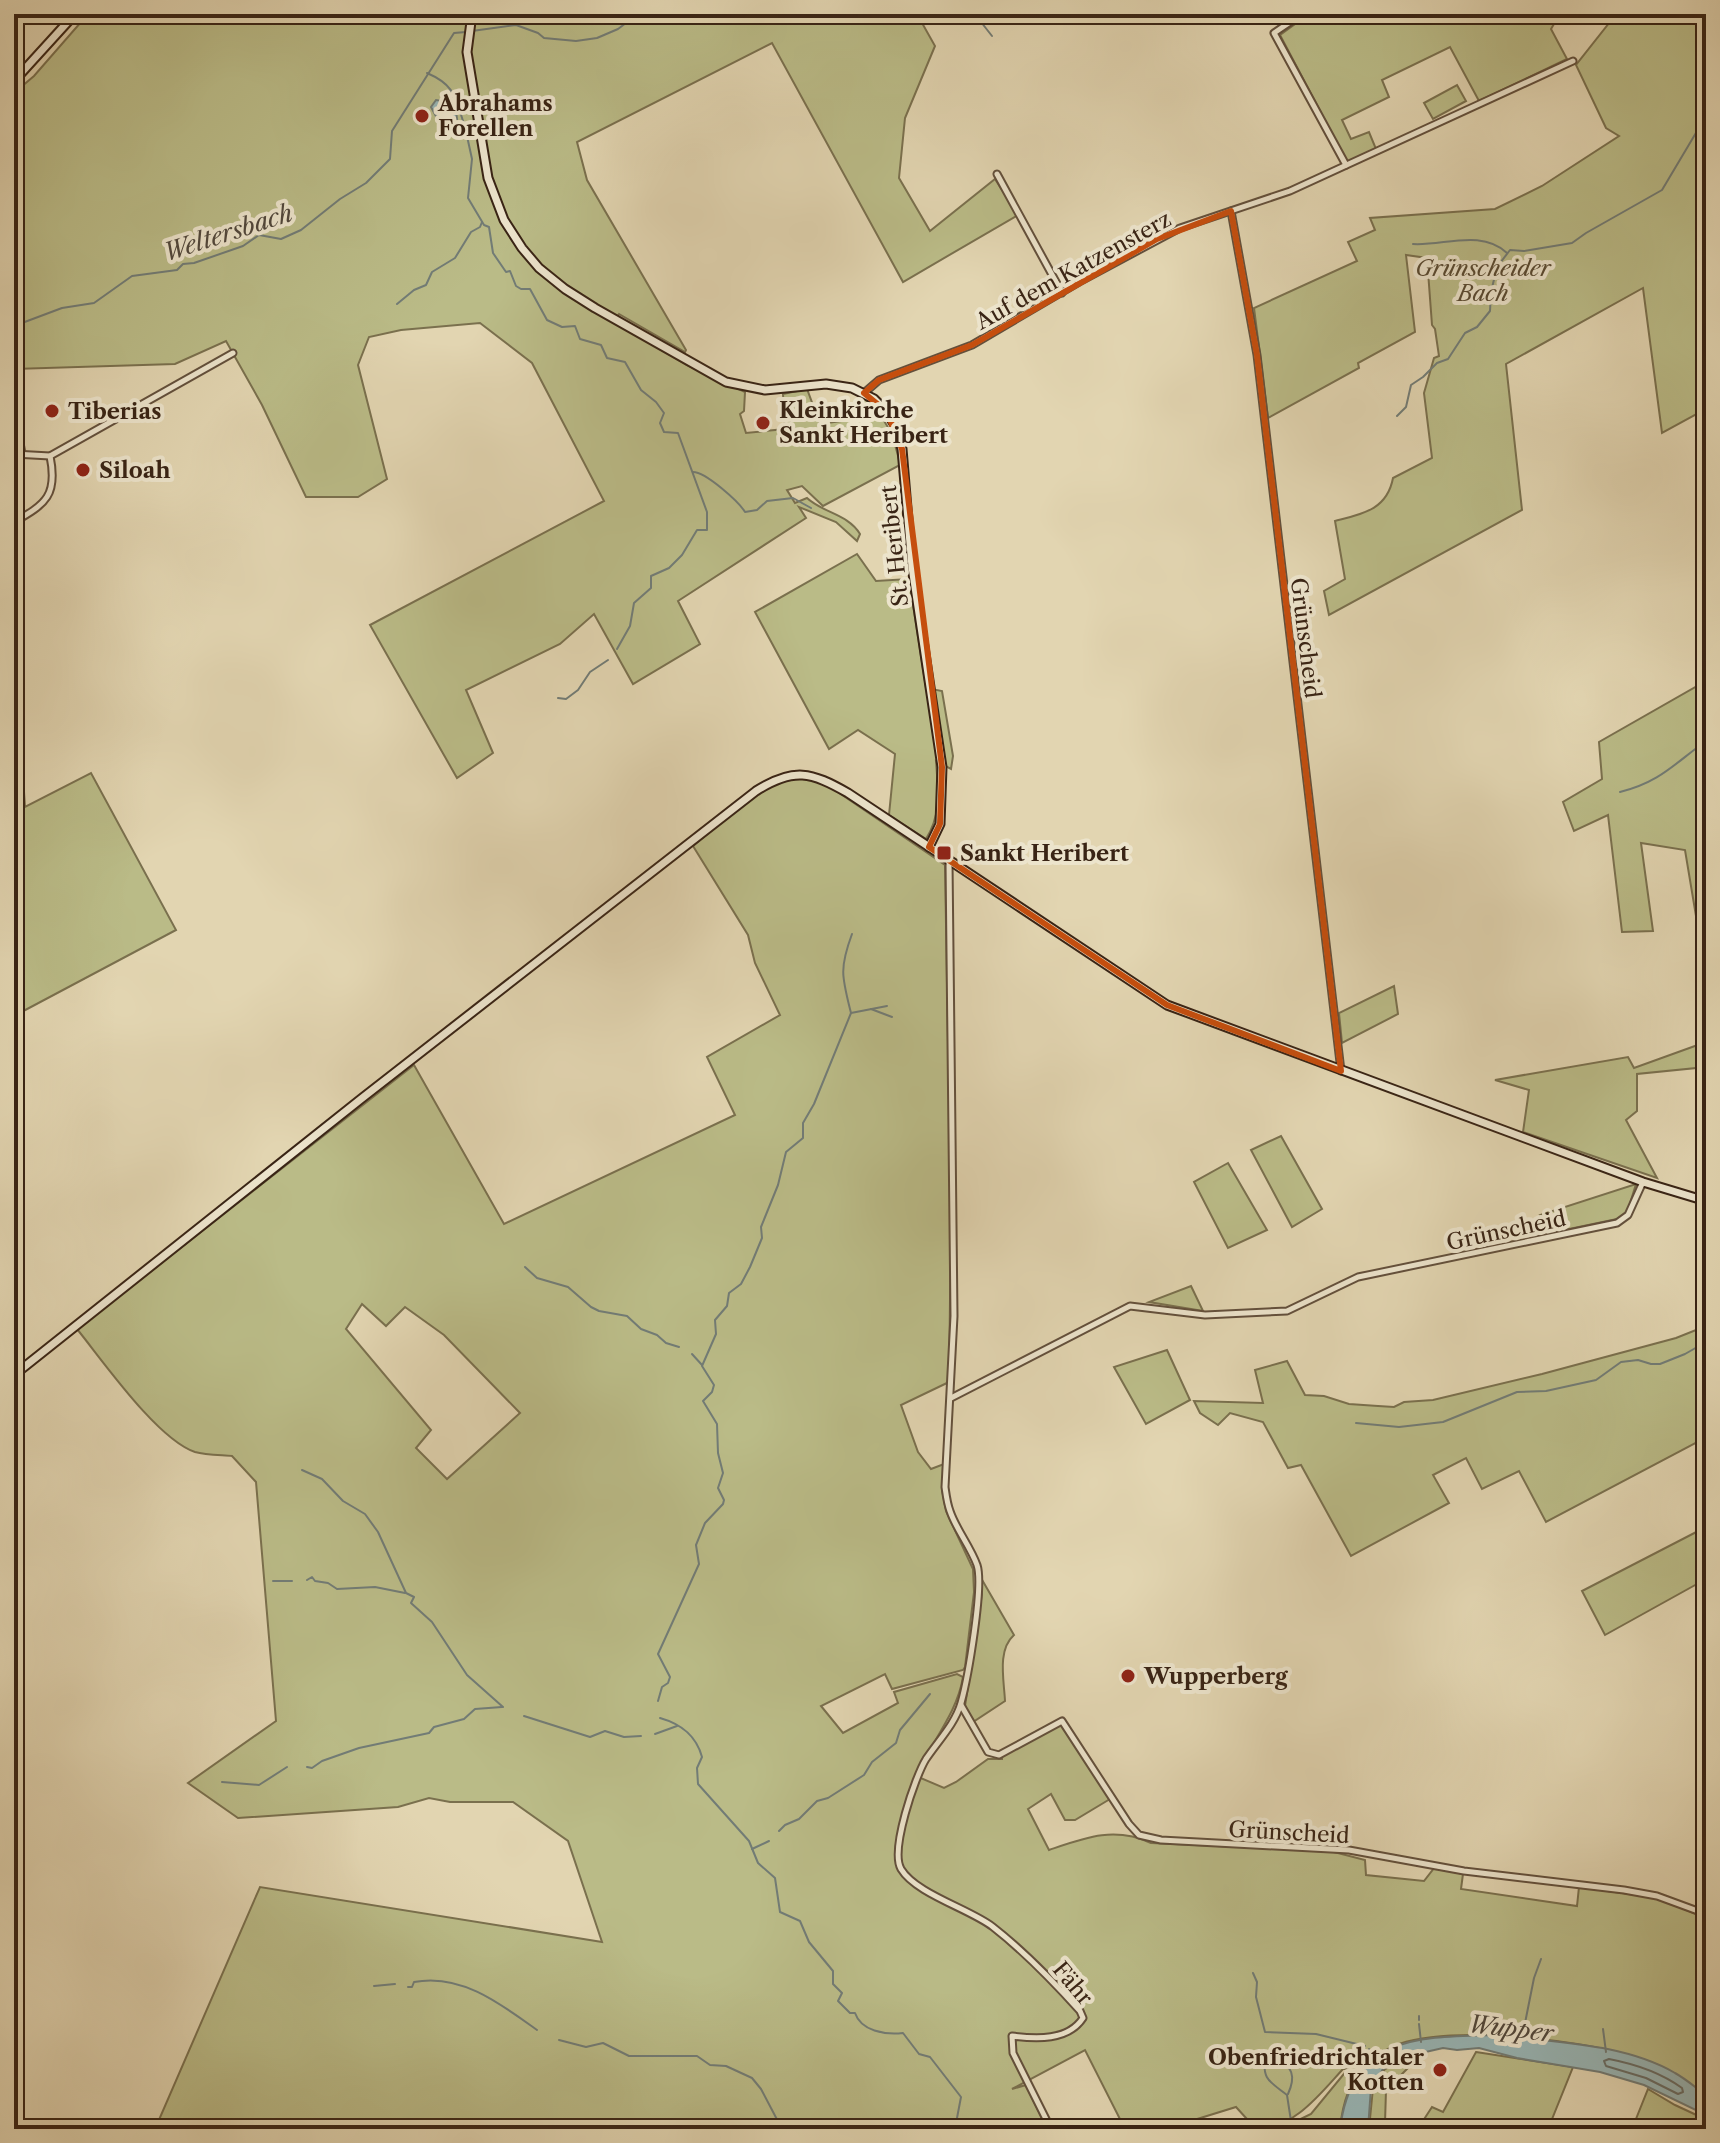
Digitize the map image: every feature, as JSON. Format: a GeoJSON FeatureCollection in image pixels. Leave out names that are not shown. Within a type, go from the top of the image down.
{"type":"FeatureCollection","features":[{"type":"Feature","properties":{"kind":"street"},"geometry":{"type":"LineString","coordinates":[[472,14],[467,52],[484,159],[494,197],[512,234],[539,268],[565,289],[726,382],[749,388],[779,390],[840,385],[864,393]]}},
{"type":"Feature","properties":{"kind":"street"},"geometry":{"type":"LineString","coordinates":[[1302,14],[1274,33],[1346,165]]}},
{"type":"Feature","properties":{"kind":"street"},"geometry":{"type":"LineString","coordinates":[[14,81],[70,17]]}},
{"type":"Feature","properties":{"kind":"street","name":"Auf dem Katzensterz"},"geometry":{"type":"LineString","coordinates":[[864,393],[879,380],[972,345],[1169,233],[1290,191],[1573,61]]}},
{"type":"Feature","properties":{"kind":"street"},"geometry":{"type":"LineString","coordinates":[[997,174],[1062,293]]}},
{"type":"Feature","properties":{"kind":"street","name":"Grünscheid"},"geometry":{"type":"LineString","coordinates":[[1231,211],[1257,355],[1341,1071]]}},
{"type":"Feature","properties":{"kind":"street"},"geometry":{"type":"LineString","coordinates":[[14,454],[50,456],[233,353]]}},
{"type":"Feature","properties":{"kind":"street","name":"St. Heribert"},"geometry":{"type":"LineString","coordinates":[[864,393],[887,412],[895,425],[902,449],[912,567],[942,767],[940,824],[929,847]]}},
{"type":"Feature","properties":{"kind":"street"},"geometry":{"type":"LineString","coordinates":[[14,426],[18,431],[22,454]]}},
{"type":"Feature","properties":{"kind":"street"},"geometry":{"type":"LineString","coordinates":[[14,522],[34,511],[50,493],[53,482],[50,456]]}},
{"type":"Feature","properties":{"kind":"street"},"geometry":{"type":"LineString","coordinates":[[14,1375],[361,1099],[776,778],[793,774],[812,775],[828,782],[1167,1005],[1643,1182],[1706,1201]]}},
{"type":"Feature","properties":{"kind":"street"},"geometry":{"type":"LineString","coordinates":[[949,862],[954,1316],[945,1487],[950,1510],[978,1567],[977,1597],[961,1705]]}},
{"type":"Feature","properties":{"kind":"street","name":"Grünscheid"},"geometry":{"type":"LineString","coordinates":[[951,1398],[1130,1306],[1205,1315],[1287,1311],[1358,1277],[1617,1223],[1628,1215],[1643,1182]]}},
{"type":"Feature","properties":{"kind":"street","name":"Grünscheid"},"geometry":{"type":"LineString","coordinates":[[961,1705],[988,1752],[999,1755],[1062,1721],[1139,1835],[1161,1840],[1349,1850],[1464,1871],[1624,1890],[1657,1896],[1706,1914]]}},
{"type":"Feature","properties":{"kind":"street","name":"Fähr"},"geometry":{"type":"LineString","coordinates":[[961,1705],[925,1761],[912,1792],[899,1844],[898,1861],[907,1875],[927,1891],[991,1925],[1048,1975],[1080,2011],[1083,2018],[1079,2024],[1051,2037],[1012,2036],[1013,2053],[1051,2129]]}},
{"type":"Feature","properties":{"kind":"highlighted area"},"geometry":{"type":"Polygon","coordinates":[[[1231,211],[1257,355],[1341,1071],[1167,1005],[929,847],[940,824],[942,767],[902,449],[887,412],[864,393],[879,380],[972,345],[1157,239],[1231,211]]]}},
{"type":"Feature","properties":{"kind":"green space"},"geometry":{"type":"Polygon","coordinates":[[[88,14],[917,14],[935,46],[905,118],[899,178],[930,231],[995,179],[1018,215],[903,282],[772,43],[577,142],[587,180],[686,350],[619,314],[614,322],[687,365],[745,392],[744,411],[740,414],[746,433],[785,429],[783,394],[807,389],[820,424],[856,419],[860,395],[887,426],[900,465],[823,506],[802,486],[787,490],[795,503],[807,498],[849,522],[860,534],[857,541],[836,522],[799,507],[806,518],[678,601],[700,644],[633,684],[594,614],[560,644],[466,690],[493,753],[457,778],[370,625],[604,501],[532,363],[480,323],[401,330],[369,337],[358,365],[387,479],[358,497],[306,497],[262,405],[226,341],[175,364],[14,369],[14,93],[34,76],[88,14]]]}},
{"type":"Feature","properties":{"kind":"green space"},"geometry":{"type":"Polygon","coordinates":[[[1309,14],[1560,14],[1551,29],[1567,59],[1479,101],[1450,47],[1382,80],[1389,97],[1342,120],[1351,139],[1369,132],[1376,149],[1347,162],[1280,35],[1309,14]]]}},
{"type":"Feature","properties":{"kind":"green space"},"geometry":{"type":"Polygon","coordinates":[[[1610,14],[1706,14],[1706,409],[1662,433],[1643,288],[1506,364],[1522,510],[1329,615],[1324,591],[1345,579],[1335,521],[1372,509],[1385,497],[1393,478],[1432,458],[1424,393],[1434,358],[1439,356],[1432,325],[1427,258],[1406,255],[1415,332],[1358,363],[1359,368],[1268,418],[1254,308],[1357,261],[1348,242],[1375,230],[1370,218],[1495,209],[1542,186],[1619,136],[1606,128],[1576,65],[1613,18],[1610,14]]]}},
{"type":"Feature","properties":{"kind":"green space"},"geometry":{"type":"Polygon","coordinates":[[[1457,85],[1466,101],[1433,119],[1424,103],[1457,85]]]}},
{"type":"Feature","properties":{"kind":"green space"},"geometry":{"type":"Polygon","coordinates":[[[857,554],[876,581],[909,579],[926,688],[942,691],[953,756],[951,769],[936,761],[937,811],[926,839],[889,815],[895,754],[858,730],[829,749],[755,612],[857,554]]]}},
{"type":"Feature","properties":{"kind":"green space"},"geometry":{"type":"Polygon","coordinates":[[[1706,681],[1706,935],[1698,928],[1685,850],[1641,843],[1653,931],[1622,932],[1608,815],[1574,831],[1563,802],[1602,779],[1599,742],[1706,681]]]}},
{"type":"Feature","properties":{"kind":"green space"},"geometry":{"type":"Polygon","coordinates":[[[18,701],[25,807],[91,773],[176,930],[14,1016],[14,704],[18,701]]]}},
{"type":"Feature","properties":{"kind":"green space"},"geometry":{"type":"Polygon","coordinates":[[[807,777],[826,784],[945,865],[951,1217],[949,1382],[901,1405],[918,1452],[931,1469],[944,1464],[942,1490],[946,1511],[973,1569],[974,1592],[963,1670],[892,1689],[885,1674],[821,1706],[843,1733],[898,1703],[894,1692],[957,1674],[963,1677],[949,1716],[916,1776],[944,1788],[988,1759],[1002,1759],[1002,1755],[1062,1726],[1110,1799],[1075,1820],[1065,1820],[1051,1794],[1028,1809],[1049,1850],[1087,1838],[1124,1835],[1151,1843],[1330,1851],[1365,1860],[1366,1875],[1424,1881],[1435,1867],[1463,1874],[1461,1889],[1577,1906],[1579,1887],[1657,1898],[1706,1918],[1706,2095],[1664,2068],[1623,2053],[1559,2041],[1488,2035],[1424,2038],[1385,2051],[1358,2073],[1344,2104],[1340,2129],[1280,2129],[1311,2114],[1348,2069],[1343,2069],[1294,2117],[1270,2127],[1256,2129],[1236,2107],[1194,2120],[1196,2129],[1125,2129],[1085,2050],[1012,2089],[1026,2085],[1047,2129],[155,2129],[260,1887],[602,1942],[568,1841],[513,1802],[450,1802],[429,1798],[398,1807],[238,1818],[188,1783],[276,1721],[256,1482],[232,1456],[195,1452],[164,1432],[132,1398],[77,1329],[414,1065],[504,1224],[735,1115],[707,1057],[780,1015],[755,963],[748,935],[693,846],[746,802],[791,779],[807,777]],[[362,1304],[346,1329],[431,1430],[416,1448],[447,1479],[520,1413],[444,1335],[405,1307],[386,1326],[362,1304]]]}},
{"type":"Feature","properties":{"kind":"green space"},"geometry":{"type":"Polygon","coordinates":[[[1394,986],[1398,1014],[1342,1043],[1339,1013],[1394,986]]]}},
{"type":"Feature","properties":{"kind":"green space"},"geometry":{"type":"Polygon","coordinates":[[[1706,1042],[1706,1067],[1637,1074],[1637,1111],[1626,1120],[1657,1178],[1523,1132],[1529,1090],[1495,1080],[1628,1057],[1634,1068],[1706,1042]]]}},
{"type":"Feature","properties":{"kind":"green space"},"geometry":{"type":"Polygon","coordinates":[[[1281,1136],[1322,1209],[1292,1227],[1251,1150],[1281,1136]]]}},
{"type":"Feature","properties":{"kind":"green space"},"geometry":{"type":"Polygon","coordinates":[[[1228,1163],[1267,1230],[1228,1248],[1194,1182],[1228,1163]]]}},
{"type":"Feature","properties":{"kind":"green space"},"geometry":{"type":"Polygon","coordinates":[[[1636,1184],[1627,1213],[1617,1219],[1550,1233],[1540,1215],[1636,1184]]]}},
{"type":"Feature","properties":{"kind":"green space"},"geometry":{"type":"Polygon","coordinates":[[[1191,1286],[1203,1311],[1149,1302],[1191,1286]]]}},
{"type":"Feature","properties":{"kind":"green space"},"geometry":{"type":"Polygon","coordinates":[[[1706,1326],[1706,1449],[1701,1440],[1546,1522],[1519,1471],[1482,1489],[1466,1458],[1433,1475],[1449,1503],[1351,1556],[1301,1465],[1288,1468],[1263,1422],[1230,1413],[1218,1425],[1200,1413],[1194,1401],[1263,1403],[1255,1370],[1287,1361],[1305,1395],[1324,1396],[1349,1404],[1394,1407],[1404,1402],[1433,1400],[1542,1374],[1676,1338],[1706,1326]]]}},
{"type":"Feature","properties":{"kind":"green space"},"geometry":{"type":"Polygon","coordinates":[[[1167,1350],[1190,1400],[1146,1424],[1114,1367],[1167,1350]]]}},
{"type":"Feature","properties":{"kind":"green space"},"geometry":{"type":"Polygon","coordinates":[[[1706,1527],[1706,1579],[1605,1635],[1582,1591],[1706,1527]]]}},
{"type":"Feature","properties":{"kind":"green space"},"geometry":{"type":"Polygon","coordinates":[[[981,1578],[1014,1635],[1003,1657],[1005,1701],[973,1722],[965,1706],[982,1594],[981,1578]]]}},
{"type":"Feature","properties":{"kind":"green space"},"geometry":{"type":"Polygon","coordinates":[[[1476,2052],[1573,2067],[1548,2129],[1369,2129],[1373,2088],[1385,2069],[1409,2058],[1415,2061],[1386,2090],[1385,2123],[1419,2127],[1432,2107],[1443,2112],[1476,2052]]]}},
{"type":"Feature","properties":{"kind":"green space"},"geometry":{"type":"Polygon","coordinates":[[[1648,2089],[1705,2119],[1706,2129],[1632,2129],[1648,2089]]]}},
{"type":"Feature","properties":{"kind":"water"},"geometry":{"type":"Polygon","coordinates":[[[450,91],[457,119],[447,118],[442,104],[444,119],[437,118],[431,107],[436,100],[442,101],[450,91]]]}},
{"type":"Feature","properties":{"kind":"water"},"geometry":{"type":"Polygon","coordinates":[[[1498,2035],[1589,2046],[1655,2063],[1679,2075],[1706,2095],[1706,2115],[1644,2085],[1600,2072],[1517,2058],[1479,2048],[1443,2048],[1408,2056],[1383,2069],[1371,2088],[1368,2129],[1340,2129],[1347,2098],[1359,2075],[1375,2058],[1394,2047],[1417,2041],[1498,2035]]]}},
{"type":"Feature","properties":{"kind":"waterway","name":"Weltersbach"},"geometry":{"type":"LineString","coordinates":[[472,31],[516,25],[544,38],[576,41],[597,38],[618,29],[638,14]]}},
{"type":"Feature","properties":{"kind":"waterway"},"geometry":{"type":"LineString","coordinates":[[981,22],[992,36]]}},
{"type":"Feature","properties":{"kind":"waterway","name":"Weltersbach"},"geometry":{"type":"LineString","coordinates":[[14,326],[62,308],[94,303],[132,276],[177,270],[183,264],[243,246],[259,235],[281,239],[301,230],[366,183],[390,159],[392,131],[454,33],[466,32]]}},
{"type":"Feature","properties":{"kind":"waterway"},"geometry":{"type":"LineString","coordinates":[[427,73],[449,87],[464,124]]}},
{"type":"Feature","properties":{"kind":"waterway","name":"Grünscheider Bach"},"geometry":{"type":"LineString","coordinates":[[1397,416],[1406,407],[1411,385],[1437,363],[1448,359],[1465,333],[1477,327],[1490,311],[1497,267],[1510,250],[1524,251],[1572,243],[1662,190],[1706,116]]}},
{"type":"Feature","properties":{"kind":"waterway"},"geometry":{"type":"LineString","coordinates":[[465,127],[472,159],[468,198],[484,225],[489,227],[493,253],[506,272],[510,271],[516,286],[530,289],[547,320],[562,327],[575,326],[580,339],[601,345],[607,358],[625,362],[641,390],[664,413],[660,423],[664,432],[678,433],[707,512],[707,530],[697,530],[682,555],[669,568],[651,576],[651,588],[634,603],[630,626],[617,649]]}},
{"type":"Feature","properties":{"kind":"waterway"},"geometry":{"type":"LineString","coordinates":[[397,304],[426,285],[432,272],[455,258],[471,232],[482,222]]}},
{"type":"Feature","properties":{"kind":"waterway"},"geometry":{"type":"LineString","coordinates":[[1413,244],[1474,240],[1497,246],[1507,253]]}},
{"type":"Feature","properties":{"kind":"waterway"},"geometry":{"type":"LineString","coordinates":[[693,472],[714,482],[745,512],[757,510],[767,501],[793,498],[811,508]]}},
{"type":"Feature","properties":{"kind":"waterway"},"geometry":{"type":"LineString","coordinates":[[558,698],[566,699],[578,690],[590,672],[608,660]]}},
{"type":"Feature","properties":{"kind":"waterway"},"geometry":{"type":"LineString","coordinates":[[1620,792],[1656,778],[1706,741]]}},
{"type":"Feature","properties":{"kind":"waterway"},"geometry":{"type":"LineString","coordinates":[[851,1013],[843,973],[852,934]]}},
{"type":"Feature","properties":{"kind":"waterway"},"geometry":{"type":"LineString","coordinates":[[658,1701],[662,1687],[670,1677],[658,1654],[699,1564],[696,1545],[705,1523],[724,1500],[718,1488],[723,1473],[718,1453],[717,1424],[703,1401],[714,1385],[702,1366],[716,1334],[715,1320],[727,1306],[729,1293],[741,1284],[750,1267],[762,1238],[761,1227],[778,1185],[786,1152],[803,1138],[803,1123],[814,1104],[851,1013],[887,1006]]}},
{"type":"Feature","properties":{"kind":"waterway"},"geometry":{"type":"LineString","coordinates":[[871,1009],[892,1017]]}},
{"type":"Feature","properties":{"kind":"waterway"},"geometry":{"type":"LineString","coordinates":[[525,1267],[537,1278],[568,1287],[591,1307],[627,1316],[641,1329],[679,1347]]}},
{"type":"Feature","properties":{"kind":"waterway"},"geometry":{"type":"LineString","coordinates":[[1356,1423],[1399,1427],[1443,1422],[1517,1392],[1546,1391],[1596,1380],[1621,1362],[1638,1360],[1660,1364],[1706,1342]]}},
{"type":"Feature","properties":{"kind":"waterway"},"geometry":{"type":"LineString","coordinates":[[692,1354],[702,1365]]}},
{"type":"Feature","properties":{"kind":"waterway"},"geometry":{"type":"LineString","coordinates":[[302,1470],[322,1479],[343,1501],[365,1514],[378,1532],[406,1593],[414,1597],[411,1603],[432,1622],[467,1675],[503,1707]]}},
{"type":"Feature","properties":{"kind":"waterway"},"geometry":{"type":"LineString","coordinates":[[307,1580],[312,1577],[337,1589],[375,1587],[405,1593]]}},
{"type":"Feature","properties":{"kind":"waterway"},"geometry":{"type":"LineString","coordinates":[[273,1581],[292,1581]]}},
{"type":"Feature","properties":{"kind":"waterway"},"geometry":{"type":"LineString","coordinates":[[779,1831],[799,1819],[817,1801],[828,1798],[864,1775],[872,1762],[896,1743],[900,1730],[930,1694]]}},
{"type":"Feature","properties":{"kind":"waterway"},"geometry":{"type":"LineString","coordinates":[[307,1767],[312,1768],[322,1761],[359,1748],[429,1733],[434,1727],[464,1719],[475,1709],[502,1707]]}},
{"type":"Feature","properties":{"kind":"waterway"},"geometry":{"type":"LineString","coordinates":[[524,1716],[590,1737],[605,1731],[624,1737],[641,1736]]}},
{"type":"Feature","properties":{"kind":"waterway"},"geometry":{"type":"LineString","coordinates":[[660,1718],[681,1727],[696,1742],[702,1757],[697,1768],[698,1784],[749,1841],[758,1863],[775,1878],[780,1912],[800,1921],[809,1942],[833,1971],[833,1984],[842,1993],[838,2001],[850,2013],[855,2013],[868,2028],[903,2033],[919,2054],[930,2057],[961,2097],[957,2118],[960,2129]]}},
{"type":"Feature","properties":{"kind":"waterway"},"geometry":{"type":"LineString","coordinates":[[655,1734],[677,1726]]}},
{"type":"Feature","properties":{"kind":"waterway"},"geometry":{"type":"LineString","coordinates":[[222,1782],[259,1785],[287,1767]]}},
{"type":"Feature","properties":{"kind":"waterway"},"geometry":{"type":"LineString","coordinates":[[752,1849],[769,1841]]}},
{"type":"Feature","properties":{"kind":"waterway","name":"Wupper"},"geometry":{"type":"LineString","coordinates":[[1525,2023],[1541,1959]]}},
{"type":"Feature","properties":{"kind":"waterway"},"geometry":{"type":"LineString","coordinates":[[1253,1973],[1265,2032],[1316,2034],[1365,2046]]}},
{"type":"Feature","properties":{"kind":"waterway"},"geometry":{"type":"LineString","coordinates":[[408,1987],[412,1987],[414,1982],[431,1980],[464,1986],[495,2001],[537,2030]]}},
{"type":"Feature","properties":{"kind":"waterway"},"geometry":{"type":"LineString","coordinates":[[374,1986],[395,1984]]}},
{"type":"Feature","properties":{"kind":"waterway"},"geometry":{"type":"LineString","coordinates":[[1419,2024],[1421,2042]]}},
{"type":"Feature","properties":{"kind":"waterway","name":"Wupper"},"geometry":{"type":"LineString","coordinates":[[1523,2038],[1525,2028]]}},
{"type":"Feature","properties":{"kind":"waterway"},"geometry":{"type":"LineString","coordinates":[[1603,2029],[1606,2052]]}},
{"type":"Feature","properties":{"kind":"waterway"},"geometry":{"type":"LineString","coordinates":[[559,2040],[586,2047],[603,2043],[629,2056],[697,2056],[710,2065],[726,2066],[752,2078],[782,2129]]}},
{"type":"Feature","properties":{"kind":"waterway"},"geometry":{"type":"LineString","coordinates":[[1369,2049],[1381,2057]]}},
{"type":"Feature","properties":{"kind":"waterway"},"geometry":{"type":"LineString","coordinates":[[1274,2052],[1292,2075],[1288,2094]]}},
{"type":"Feature","properties":{"kind":"waterway"},"geometry":{"type":"LineString","coordinates":[[1265,2055],[1266,2075],[1287,2095],[1291,2121],[1300,2129]]}},
{"type":"Feature","properties":{"kind":"place","name":"Abrahams Forellen"},"geometry":{"type":"Point","coordinates":[422,116]}},
{"type":"Feature","properties":{"kind":"place","name":"Tiberias"},"geometry":{"type":"Point","coordinates":[52,411]}},
{"type":"Feature","properties":{"kind":"place","name":"Kleinkirche Sankt Heribert"},"geometry":{"type":"Point","coordinates":[763,423]}},
{"type":"Feature","properties":{"kind":"place","name":"Siloah"},"geometry":{"type":"Point","coordinates":[83,470]}},
{"type":"Feature","properties":{"kind":"place","name":"Sankt Heribert"},"geometry":{"type":"Point","coordinates":[944,853]}},
{"type":"Feature","properties":{"kind":"place","name":"Wupperberg"},"geometry":{"type":"Point","coordinates":[1128,1676]}},
{"type":"Feature","properties":{"kind":"place","name":"Obenfriedrichtaler Kotten"},"geometry":{"type":"Point","coordinates":[1440,2070]}}]}
